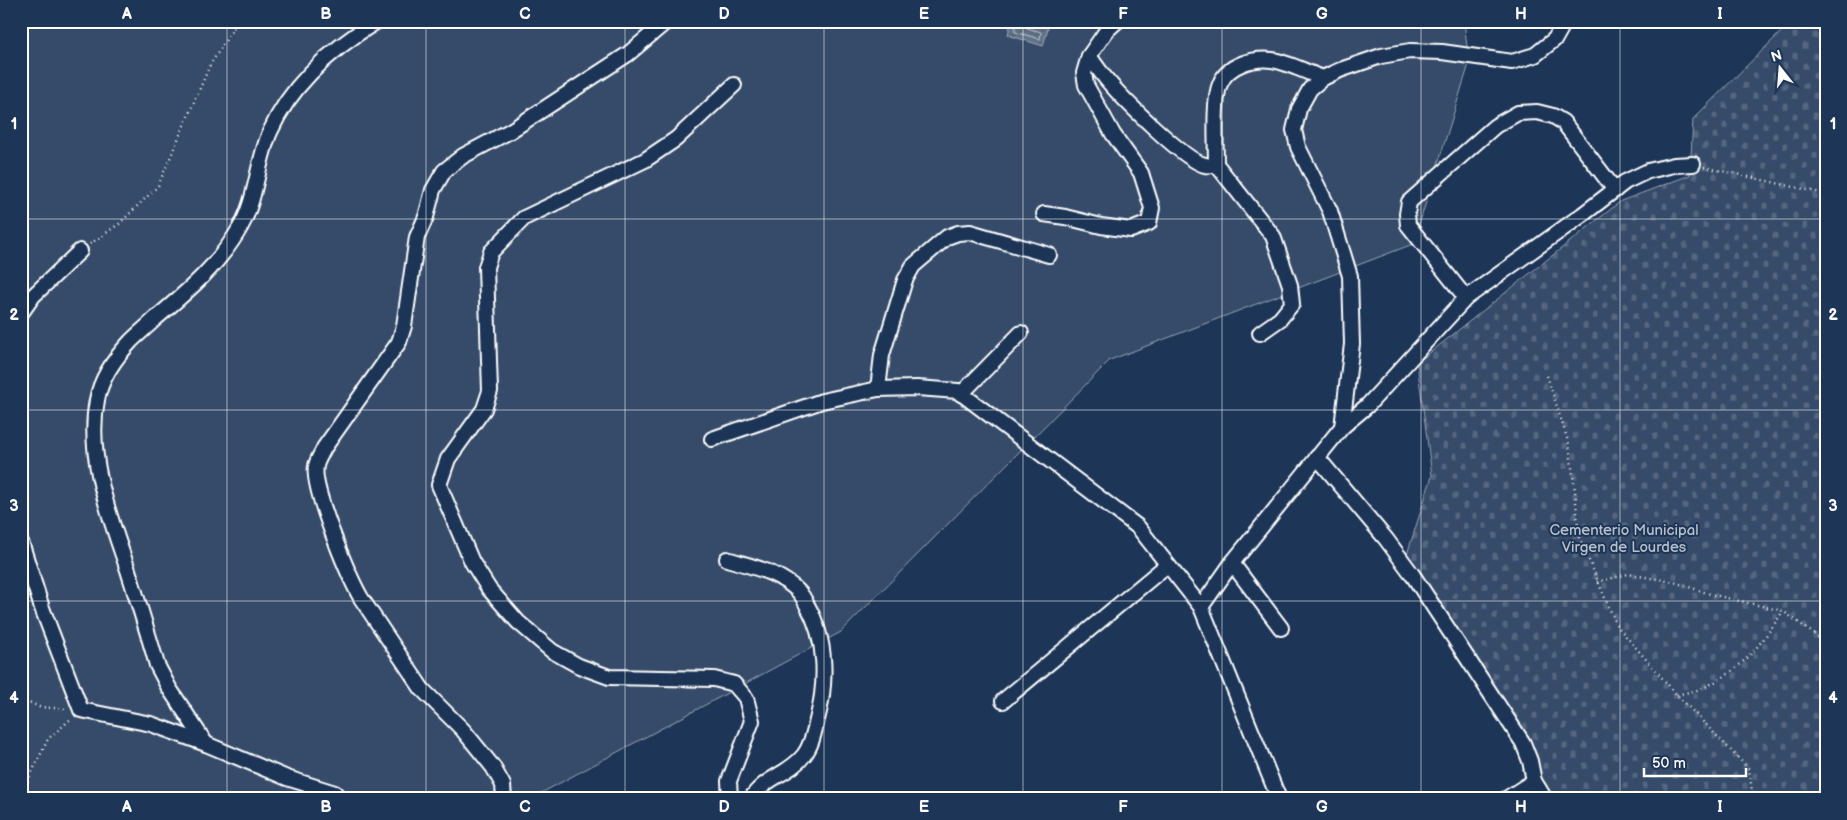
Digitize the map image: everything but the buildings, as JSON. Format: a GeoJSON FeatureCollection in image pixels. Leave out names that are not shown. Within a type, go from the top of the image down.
{"type":"FeatureCollection","features":[{"type":"Feature","properties":{"kind":"street"},"geometry":{"type":"LineString","coordinates":[[206,744],[169,688],[158,665],[107,509],[97,464],[95,435],[97,399],[108,369],[131,341],[207,273],[237,234],[247,215],[270,132],[298,87],[322,60],[376,21]]}},
{"type":"Feature","properties":{"kind":"street"},"geometry":{"type":"LineString","coordinates":[[504,799],[503,785],[493,767],[463,730],[422,689],[361,598],[352,582],[333,534],[316,478],[316,465],[324,448],[399,342],[404,326],[417,237],[426,217],[433,190],[444,171],[463,156],[510,131],[628,54],[667,21]]}},
{"type":"Feature","properties":{"kind":"street"},"geometry":{"type":"LineString","coordinates":[[1044,214],[1130,230],[1149,223],[1152,208],[1141,173],[1113,134],[1086,85],[1084,73],[1089,56],[1107,30],[1117,21]]}},
{"type":"Feature","properties":{"kind":"street"},"geometry":{"type":"LineString","coordinates":[[1342,427],[1352,344],[1350,276],[1330,211],[1298,147],[1294,130],[1299,109],[1310,88],[1322,78],[1340,70],[1381,56],[1410,51],[1442,52],[1512,62],[1536,55],[1555,39],[1565,21]]}},
{"type":"Feature","properties":{"kind":"street"},"geometry":{"type":"LineString","coordinates":[[1089,56],[1107,81],[1143,118],[1180,150],[1196,162],[1206,166],[1216,164]]}},
{"type":"Feature","properties":{"kind":"street"},"geometry":{"type":"LineString","coordinates":[[1260,333],[1280,319],[1292,304],[1290,285],[1273,236],[1216,164],[1217,95],[1220,83],[1227,72],[1241,63],[1257,60],[1274,60],[1322,78]]}},
{"type":"Feature","properties":{"kind":"street"},"geometry":{"type":"LineString","coordinates":[[730,799],[729,781],[752,721],[746,698],[734,684],[714,679],[609,677],[579,666],[552,651],[518,622],[489,588],[472,562],[439,485],[448,458],[484,409],[490,391],[486,267],[491,252],[524,218],[645,160],[676,139],[734,85]]}},
{"type":"Feature","properties":{"kind":"street"},"geometry":{"type":"LineString","coordinates":[[1466,298],[1408,224],[1406,214],[1409,202],[1495,126],[1518,113],[1538,112],[1553,116],[1563,122],[1615,190]]}},
{"type":"Feature","properties":{"kind":"street"},"geometry":{"type":"LineString","coordinates":[[1201,607],[1232,563],[1342,427],[1374,399],[1466,298],[1625,182],[1648,171],[1674,165],[1693,164]]}},
{"type":"Feature","properties":{"kind":"street"},"geometry":{"type":"LineString","coordinates":[[878,389],[882,355],[905,280],[913,266],[947,237],[958,233],[970,232],[1049,255]]}},
{"type":"Feature","properties":{"kind":"street"},"geometry":{"type":"LineString","coordinates":[[21,313],[33,296],[80,251]]}},
{"type":"Feature","properties":{"kind":"street"},"geometry":{"type":"LineString","coordinates":[[961,394],[1020,333]]}},
{"type":"Feature","properties":{"kind":"street"},"geometry":{"type":"LineString","coordinates":[[712,439],[822,401],[878,389],[917,388],[958,391],[1138,527],[1201,607],[1279,799]]}},
{"type":"Feature","properties":{"kind":"street"},"geometry":{"type":"LineString","coordinates":[[1317,457],[1386,539],[1412,574],[1524,743],[1534,781],[1545,799]]}},
{"type":"Feature","properties":{"kind":"street"},"geometry":{"type":"LineString","coordinates":[[21,542],[42,608],[81,710],[151,724],[206,744],[287,778],[335,793],[342,799]]}},
{"type":"Feature","properties":{"kind":"street"},"geometry":{"type":"LineString","coordinates":[[727,559],[774,573],[800,592],[810,610],[818,631],[824,660],[822,700],[813,740],[803,756],[765,783],[751,799]]}},
{"type":"Feature","properties":{"kind":"street"},"geometry":{"type":"LineString","coordinates":[[1232,563],[1281,628]]}},
{"type":"Feature","properties":{"kind":"street"},"geometry":{"type":"LineString","coordinates":[[1003,701],[1167,565]]}},
{"type":"Feature","properties":{"kind":"street"},"geometry":{"type":"LineString","coordinates":[[1506,799],[1534,781]]}},
{"type":"Feature","properties":{"kind":"path"},"geometry":{"type":"LineString","coordinates":[[80,251],[119,224],[158,186],[210,65],[238,21]]}},
{"type":"Feature","properties":{"kind":"path"},"geometry":{"type":"LineString","coordinates":[[1693,164],[1826,194]]}},
{"type":"Feature","properties":{"kind":"path"},"geometry":{"type":"LineString","coordinates":[[1547,376],[1569,444],[1579,537],[1617,626],[1677,695],[1749,769],[1753,799]]}},
{"type":"Feature","properties":{"kind":"path"},"geometry":{"type":"LineString","coordinates":[[1597,582],[1628,574],[1674,582],[1710,594],[1784,611],[1826,644]]}},
{"type":"Feature","properties":{"kind":"path"},"geometry":{"type":"LineString","coordinates":[[1677,695],[1706,687],[1744,662],[1764,640],[1784,611]]}},
{"type":"Feature","properties":{"kind":"path"},"geometry":{"type":"LineString","coordinates":[[21,698],[39,707],[81,710]]}},
{"type":"Feature","properties":{"kind":"path"},"geometry":{"type":"LineString","coordinates":[[21,795],[48,739],[81,710]]}},
{"type":"Feature","properties":{"kind":"path"},"geometry":{"type":"LineString","coordinates":[[1823,799],[1826,794]]}},
{"type":"Feature","properties":{"kind":"green space"},"geometry":{"type":"Polygon","coordinates":[[[21,21],[1464,21],[1469,64],[1413,244],[1110,360],[841,632],[530,799],[21,799],[21,21]]]}},
{"type":"Feature","properties":{"kind":"green space","name":"Cementerio Municipal Virgen de Lourdes"},"geometry":{"type":"Polygon","coordinates":[[[1792,21],[1826,21],[1826,799],[1553,799],[1438,622],[1401,573],[1432,476],[1417,363],[1621,201],[1690,175],[1693,119],[1792,21]]]}},
{"type":"Feature","properties":{"kind":"water"},"geometry":{"type":"Polygon","coordinates":[[[1011,21],[1021,21],[1048,28],[1043,46],[1008,35],[1011,21]]]}}]}
